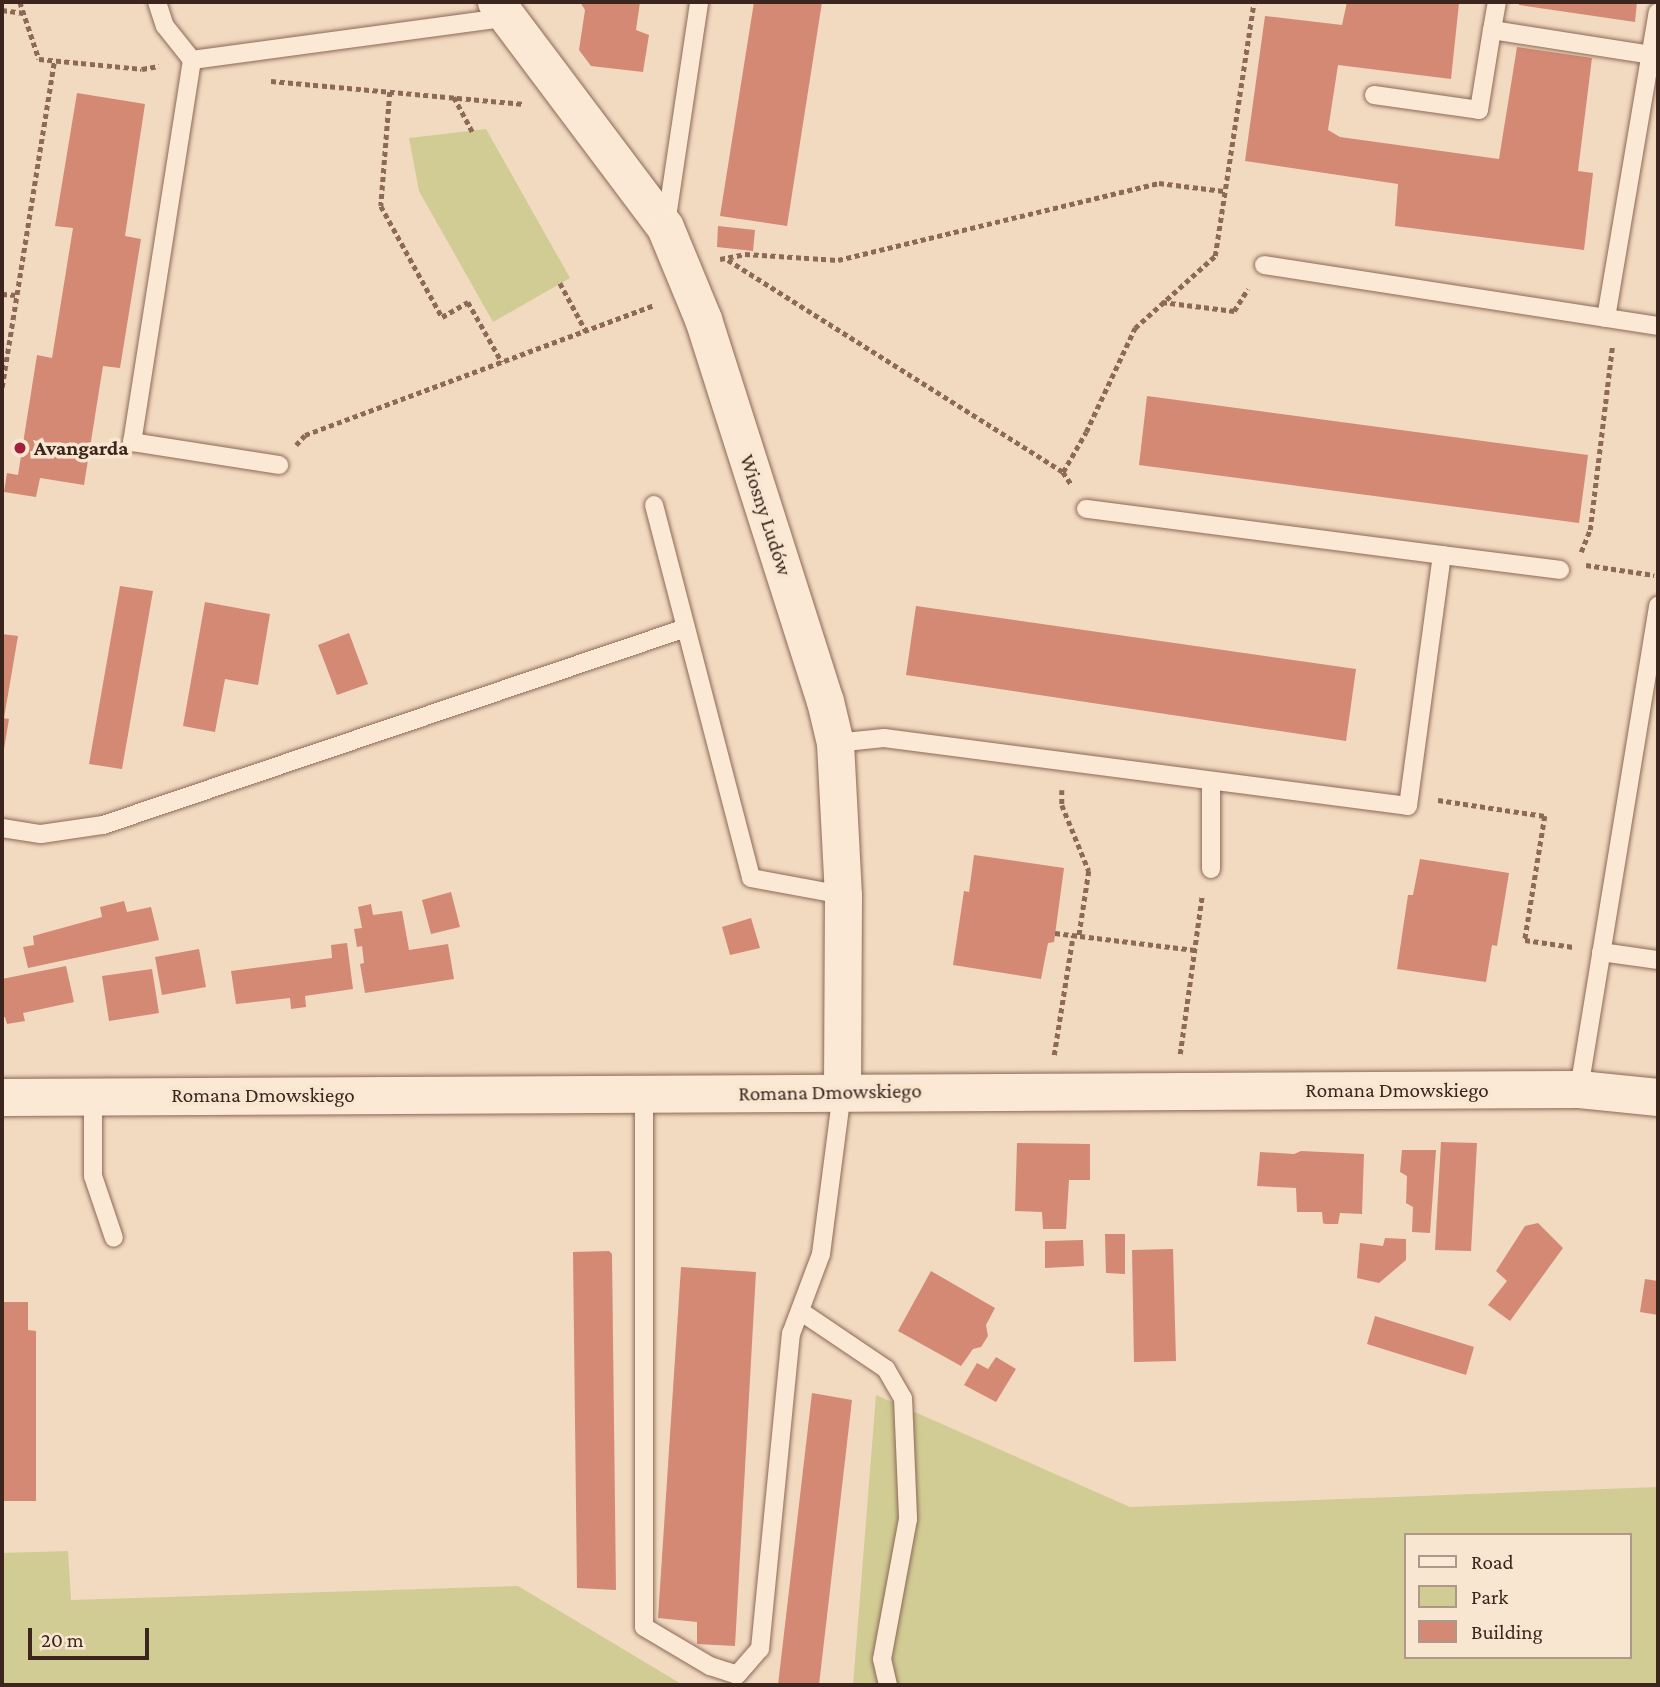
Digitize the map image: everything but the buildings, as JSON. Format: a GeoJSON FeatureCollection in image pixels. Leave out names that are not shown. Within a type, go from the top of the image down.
{"type":"FeatureCollection","features":[{"type":"Feature","properties":{"kind":"street","name":"Wiosny Ludów"},"geometry":{"type":"LineString","coordinates":[[502,10],[666,227],[692,292],[825,701],[835,743],[842,895],[842,1092]]}},
{"type":"Feature","properties":{"kind":"street","name":"Romana Dmowskiego"},"geometry":{"type":"LineString","coordinates":[[2,1097],[1579,1089],[1658,1097]]}},
{"type":"Feature","properties":{"kind":"lane"},"geometry":{"type":"LineString","coordinates":[[157,2],[165,26],[192,60],[132,442],[279,465]]}},
{"type":"Feature","properties":{"kind":"lane"},"geometry":{"type":"LineString","coordinates":[[666,227],[699,2]]}},
{"type":"Feature","properties":{"kind":"lane"},"geometry":{"type":"LineString","coordinates":[[1374,95],[1479,110],[1497,2]]}},
{"type":"Feature","properties":{"kind":"lane"},"geometry":{"type":"LineString","coordinates":[[192,60],[502,10]]}},
{"type":"Feature","properties":{"kind":"lane"},"geometry":{"type":"LineString","coordinates":[[1611,318],[1658,12]]}},
{"type":"Feature","properties":{"kind":"lane"},"geometry":{"type":"LineString","coordinates":[[1492,30],[1651,55]]}},
{"type":"Feature","properties":{"kind":"lane"},"geometry":{"type":"LineString","coordinates":[[1264,265],[1658,326]]}},
{"type":"Feature","properties":{"kind":"lane"},"geometry":{"type":"LineString","coordinates":[[654,505],[751,878],[842,895]]}},
{"type":"Feature","properties":{"kind":"lane"},"geometry":{"type":"LineString","coordinates":[[1086,509],[1442,555],[1566,566]]}},
{"type":"Feature","properties":{"kind":"lane"},"geometry":{"type":"LineString","coordinates":[[835,743],[884,738],[1408,806],[1442,555]]}},
{"type":"Feature","properties":{"kind":"lane"},"geometry":{"type":"LineString","coordinates":[[1579,1089],[1658,605]]}},
{"type":"Feature","properties":{"kind":"lane"},"geometry":{"type":"LineString","coordinates":[[2,828],[41,834],[103,825],[686,628]]}},
{"type":"Feature","properties":{"kind":"lane"},"geometry":{"type":"LineString","coordinates":[[1211,781],[1211,869]]}},
{"type":"Feature","properties":{"kind":"lane"},"geometry":{"type":"LineString","coordinates":[[1601,952],[1658,960]]}},
{"type":"Feature","properties":{"kind":"lane"},"geometry":{"type":"LineString","coordinates":[[644,1095],[645,1627],[710,1666],[737,1675],[760,1649],[791,1334],[821,1254],[842,1092]]}},
{"type":"Feature","properties":{"kind":"lane"},"geometry":{"type":"LineString","coordinates":[[93,1097],[93,1176],[114,1238]]}},
{"type":"Feature","properties":{"kind":"lane"},"geometry":{"type":"LineString","coordinates":[[800,1311],[886,1368],[903,1398],[908,1519],[882,1659],[888,1685]]}},
{"type":"Feature","properties":{"kind":"path"},"geometry":{"type":"LineString","coordinates":[[20,2],[39,59],[142,69],[192,60]]}},
{"type":"Feature","properties":{"kind":"path"},"geometry":{"type":"LineString","coordinates":[[1063,472],[1086,432],[1135,328],[1215,257],[1254,2]]}},
{"type":"Feature","properties":{"kind":"path"},"geometry":{"type":"LineString","coordinates":[[2,10],[24,13]]}},
{"type":"Feature","properties":{"kind":"path"},"geometry":{"type":"LineString","coordinates":[[2,387],[54,61]]}},
{"type":"Feature","properties":{"kind":"path"},"geometry":{"type":"LineString","coordinates":[[259,80],[550,106],[572,102]]}},
{"type":"Feature","properties":{"kind":"path"},"geometry":{"type":"LineString","coordinates":[[390,92],[381,206],[442,317],[468,302],[502,362]]}},
{"type":"Feature","properties":{"kind":"path"},"geometry":{"type":"LineString","coordinates":[[454,97],[473,132]]}},
{"type":"Feature","properties":{"kind":"path"},"geometry":{"type":"LineString","coordinates":[[1086,509],[1063,472],[727,260],[746,254],[838,260],[1159,183],[1224,191]]}},
{"type":"Feature","properties":{"kind":"path"},"geometry":{"type":"LineString","coordinates":[[1162,302],[1234,311],[1264,265]]}},
{"type":"Feature","properties":{"kind":"path"},"geometry":{"type":"LineString","coordinates":[[560,283],[586,331]]}},
{"type":"Feature","properties":{"kind":"path"},"geometry":{"type":"LineString","coordinates":[[279,465],[304,435],[692,292]]}},
{"type":"Feature","properties":{"kind":"path"},"geometry":{"type":"LineString","coordinates":[[2,295],[17,295]]}},
{"type":"Feature","properties":{"kind":"path"},"geometry":{"type":"LineString","coordinates":[[1566,566],[1579,558],[1590,530],[1611,318]]}},
{"type":"Feature","properties":{"kind":"path"},"geometry":{"type":"LineString","coordinates":[[1566,566],[1658,575]]}},
{"type":"Feature","properties":{"kind":"path"},"geometry":{"type":"LineString","coordinates":[[1054,1058],[1090,871],[1062,805],[1061,762]]}},
{"type":"Feature","properties":{"kind":"path"},"geometry":{"type":"LineString","coordinates":[[1410,796],[1545,816],[1525,940],[1601,952]]}},
{"type":"Feature","properties":{"kind":"path"},"geometry":{"type":"LineString","coordinates":[[1180,1059],[1205,878],[1211,869]]}},
{"type":"Feature","properties":{"kind":"path"},"geometry":{"type":"LineString","coordinates":[[1055,933],[1195,950]]}},
{"type":"Feature","properties":{"kind":"green space"},"geometry":{"type":"Polygon","coordinates":[[[486,129],[570,278],[493,322],[419,191],[409,138],[486,129]]]}},
{"type":"Feature","properties":{"kind":"green space"},"geometry":{"type":"Polygon","coordinates":[[[876,1395],[1130,1507],[1658,1487],[1658,1685],[853,1685],[876,1395]]]}},
{"type":"Feature","properties":{"kind":"green space"},"geometry":{"type":"Polygon","coordinates":[[[68,1551],[71,1600],[518,1586],[683,1685],[2,1685],[2,1553],[68,1551]]]}},
{"type":"Feature","properties":{"kind":"place","name":"Avangarda"},"geometry":{"type":"Point","coordinates":[20,448]}}]}
